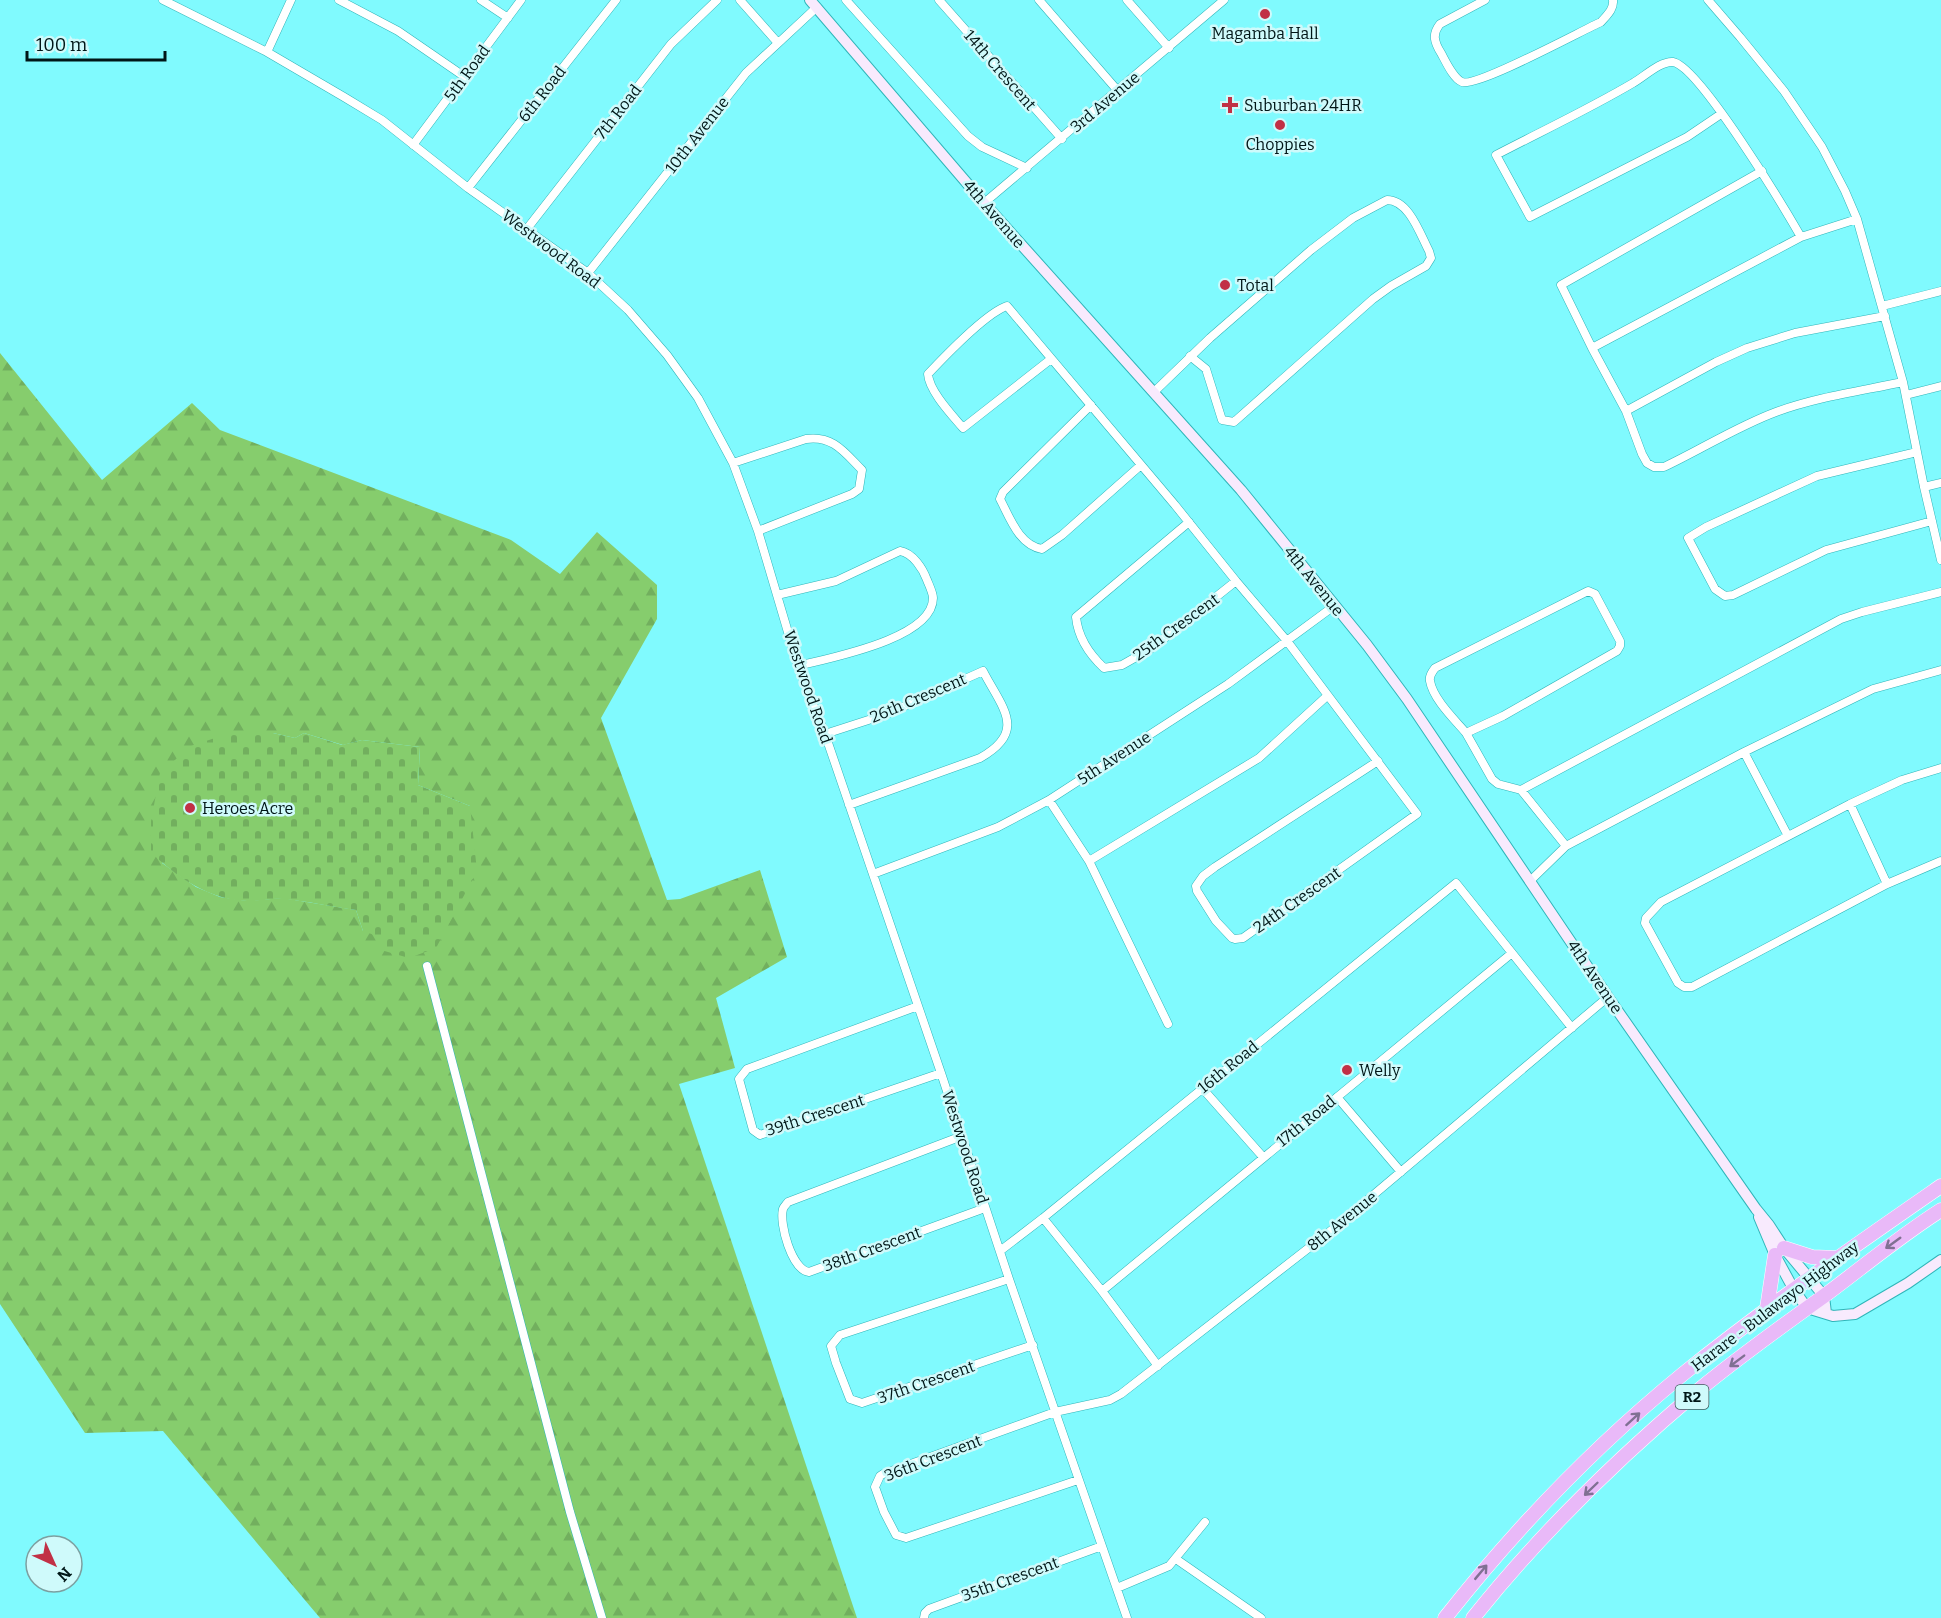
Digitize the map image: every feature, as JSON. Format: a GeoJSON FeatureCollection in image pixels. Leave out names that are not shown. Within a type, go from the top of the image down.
{"type":"FeatureCollection","features":[{"type":"Feature","properties":{"kind":"highway","name":"Harare - Bulawayo Highway"},"geometry":{"type":"LineString","coordinates":[[1445,1618],[1510,1539],[1590,1458],[1682,1375],[1767,1308],[1941,1186]]}},
{"type":"Feature","properties":{"kind":"highway","name":"Harare - Bulawayo Highway"},"geometry":{"type":"LineString","coordinates":[[1473,1618],[1557,1522],[1626,1455],[1702,1388],[1881,1252],[1941,1210]]}},
{"type":"Feature","properties":{"kind":"highway"},"geometry":{"type":"LineString","coordinates":[[1767,1308],[1780,1251],[1812,1257],[1839,1258]]}},
{"type":"Feature","properties":{"kind":"street","name":"Westwood Road"},"geometry":{"type":"LineString","coordinates":[[164,0],[267,52],[382,120],[468,188],[588,273],[628,310],[667,355],[698,398],[733,463],[758,531],[798,666],[825,734],[1125,1617]]}},
{"type":"Feature","properties":{"kind":"street"},"geometry":{"type":"LineString","coordinates":[[267,52],[291,0]]}},
{"type":"Feature","properties":{"kind":"street"},"geometry":{"type":"LineString","coordinates":[[339,0],[398,31],[465,77]]}},
{"type":"Feature","properties":{"kind":"street"},"geometry":{"type":"LineString","coordinates":[[481,0],[508,18]]}},
{"type":"Feature","properties":{"kind":"street","name":"5th Road"},"geometry":{"type":"LineString","coordinates":[[413,145],[521,0]]}},
{"type":"Feature","properties":{"kind":"street","name":"6th Road"},"geometry":{"type":"LineString","coordinates":[[468,188],[616,0]]}},
{"type":"Feature","properties":{"kind":"street","name":"7th Road"},"geometry":{"type":"LineString","coordinates":[[526,230],[671,44],[717,0]]}},
{"type":"Feature","properties":{"kind":"street"},"geometry":{"type":"LineString","coordinates":[[740,0],[778,43]]}},
{"type":"Feature","properties":{"kind":"street"},"geometry":{"type":"LineString","coordinates":[[846,0],[968,136],[982,147],[1027,168]]}},
{"type":"Feature","properties":{"kind":"street","name":"14th Crescent"},"geometry":{"type":"LineString","coordinates":[[939,0],[1062,139]]}},
{"type":"Feature","properties":{"kind":"street"},"geometry":{"type":"LineString","coordinates":[[1039,0],[1118,91]]}},
{"type":"Feature","properties":{"kind":"street"},"geometry":{"type":"LineString","coordinates":[[1127,0],[1169,48]]}},
{"type":"Feature","properties":{"kind":"street","name":"3rd Avenue"},"geometry":{"type":"LineString","coordinates":[[984,203],[1224,0]]}},
{"type":"Feature","properties":{"kind":"street"},"geometry":{"type":"LineString","coordinates":[[1485,0],[1440,24],[1435,30],[1434,37],[1438,49],[1459,81],[1466,84],[1487,78],[1601,21],[1610,11],[1613,0]]}},
{"type":"Feature","properties":{"kind":"street"},"geometry":{"type":"LineString","coordinates":[[1708,0],[1755,55],[1807,124],[1835,168],[1857,219],[1903,382],[1941,560]]}},
{"type":"Feature","properties":{"kind":"street","name":"10th Avenue"},"geometry":{"type":"LineString","coordinates":[[588,273],[746,73],[814,4]]}},
{"type":"Feature","properties":{"kind":"street","name":"4th Avenue"},"geometry":{"type":"LineString","coordinates":[[814,4],[984,203],[1241,490],[1367,645],[1407,699],[1608,997],[1756,1209],[1780,1251]]}},
{"type":"Feature","properties":{"kind":"street"},"geometry":{"type":"LineString","coordinates":[[1721,114],[1687,137],[1530,217],[1496,155],[1632,84],[1668,62],[1676,63],[1686,69],[1696,80],[1721,114],[1762,171],[1802,237]]}},
{"type":"Feature","properties":{"kind":"street"},"geometry":{"type":"LineString","coordinates":[[1762,171],[1561,285],[1626,411],[1647,463],[1659,468],[1664,467],[1759,418],[1778,411],[1903,382]]}},
{"type":"Feature","properties":{"kind":"street"},"geometry":{"type":"LineString","coordinates":[[1154,392],[1190,356],[1311,250],[1353,218],[1387,200],[1393,200],[1404,207],[1429,251],[1431,258],[1429,263],[1373,298],[1234,422],[1222,420],[1206,369],[1190,356]]}},
{"type":"Feature","properties":{"kind":"street"},"geometry":{"type":"LineString","coordinates":[[1592,348],[1802,237],[1857,219]]}},
{"type":"Feature","properties":{"kind":"street"},"geometry":{"type":"LineString","coordinates":[[1882,306],[1941,291]]}},
{"type":"Feature","properties":{"kind":"street"},"geometry":{"type":"LineString","coordinates":[[1051,359],[963,429],[935,392],[928,378],[928,374],[992,313],[1007,306],[1287,641],[1378,761]]}},
{"type":"Feature","properties":{"kind":"street"},"geometry":{"type":"LineString","coordinates":[[1626,411],[1747,348],[1795,333],[1885,316]]}},
{"type":"Feature","properties":{"kind":"street"},"geometry":{"type":"LineString","coordinates":[[1906,395],[1941,386]]}},
{"type":"Feature","properties":{"kind":"street"},"geometry":{"type":"LineString","coordinates":[[1091,405],[1003,492],[1000,499],[1024,540],[1033,548],[1042,549],[1062,535],[1141,465]]}},
{"type":"Feature","properties":{"kind":"street"},"geometry":{"type":"LineString","coordinates":[[733,463],[817,437],[836,445],[862,470],[859,489],[852,494],[758,531]]}},
{"type":"Feature","properties":{"kind":"street"},"geometry":{"type":"LineString","coordinates":[[1917,452],[1817,476],[1706,527],[1688,538],[1715,589],[1725,596],[1733,595],[1826,550],[1932,521]]}},
{"type":"Feature","properties":{"kind":"street"},"geometry":{"type":"LineString","coordinates":[[1924,487],[1941,483]]}},
{"type":"Feature","properties":{"kind":"street","name":"25th Crescent"},"geometry":{"type":"LineString","coordinates":[[1189,522],[1076,617],[1081,638],[1095,660],[1104,668],[1122,666],[1152,648],[1236,582]]}},
{"type":"Feature","properties":{"kind":"street"},"geometry":{"type":"LineString","coordinates":[[777,595],[836,581],[900,551],[906,552],[917,563],[926,577],[933,598],[930,611],[920,623],[897,636],[872,646],[798,666]]}},
{"type":"Feature","properties":{"kind":"street"},"geometry":{"type":"LineString","coordinates":[[1466,733],[1503,716],[1617,651],[1620,641],[1595,594],[1588,591],[1435,668],[1430,681],[1440,701],[1466,733],[1492,779],[1498,784],[1521,790],[1566,846]]}},
{"type":"Feature","properties":{"kind":"street"},"geometry":{"type":"LineString","coordinates":[[1521,790],[1841,619],[1941,592]]}},
{"type":"Feature","properties":{"kind":"street","name":"5th Avenue"},"geometry":{"type":"LineString","coordinates":[[873,874],[998,827],[1049,800],[1228,684],[1334,606]]}},
{"type":"Feature","properties":{"kind":"street"},"geometry":{"type":"LineString","coordinates":[[1530,880],[1566,846],[1744,753],[1873,689],[1941,670]]}},
{"type":"Feature","properties":{"kind":"street","name":"26th Crescent"},"geometry":{"type":"LineString","coordinates":[[825,734],[887,714],[983,671],[1008,720],[1007,732],[1002,741],[980,758],[849,805]]}},
{"type":"Feature","properties":{"kind":"street"},"geometry":{"type":"LineString","coordinates":[[1089,861],[1259,758],[1327,696]]}},
{"type":"Feature","properties":{"kind":"street"},"geometry":{"type":"LineString","coordinates":[[1744,753],[1788,836]]}},
{"type":"Feature","properties":{"kind":"street","name":"24th Crescent"},"geometry":{"type":"LineString","coordinates":[[1378,761],[1417,814],[1243,938],[1232,938],[1216,921],[1197,891],[1196,886],[1203,876],[1378,761]]}},
{"type":"Feature","properties":{"kind":"street"},"geometry":{"type":"LineString","coordinates":[[1941,768],[1902,780],[1850,804],[1660,902],[1646,918],[1645,923],[1680,986],[1692,987],[1887,884],[1941,861]]}},
{"type":"Feature","properties":{"kind":"street"},"geometry":{"type":"LineString","coordinates":[[1049,800],[1089,861],[1168,1024]]}},
{"type":"Feature","properties":{"kind":"street"},"geometry":{"type":"LineString","coordinates":[[1850,804],[1887,884]]}},
{"type":"Feature","properties":{"kind":"street","name":"16th Road"},"geometry":{"type":"LineString","coordinates":[[1000,1251],[1456,883],[1512,953]]}},
{"type":"Feature","properties":{"kind":"street"},"geometry":{"type":"LineString","coordinates":[[1512,953],[1572,1028]]}},
{"type":"Feature","properties":{"kind":"street","name":"17th Road"},"geometry":{"type":"LineString","coordinates":[[1102,1291],[1512,953]]}},
{"type":"Feature","properties":{"kind":"street"},"geometry":{"type":"LineString","coordinates":[[427,966],[570,1512],[602,1618]]}},
{"type":"Feature","properties":{"kind":"street","name":"8th Avenue"},"geometry":{"type":"LineString","coordinates":[[1055,1412],[1116,1398],[1334,1229],[1608,997]]}},
{"type":"Feature","properties":{"kind":"street","name":"39th Crescent"},"geometry":{"type":"LineString","coordinates":[[918,1006],[747,1069],[739,1079],[753,1130],[760,1135],[941,1073]]}},
{"type":"Feature","properties":{"kind":"street"},"geometry":{"type":"LineString","coordinates":[[1202,1088],[1263,1157]]}},
{"type":"Feature","properties":{"kind":"street"},"geometry":{"type":"LineString","coordinates":[[1336,1097],[1401,1173]]}},
{"type":"Feature","properties":{"kind":"street","name":"38th Crescent"},"geometry":{"type":"LineString","coordinates":[[962,1136],[788,1202],[783,1207],[783,1217],[789,1247],[798,1266],[802,1271],[809,1272],[985,1208]]}},
{"type":"Feature","properties":{"kind":"street"},"geometry":{"type":"LineString","coordinates":[[1043,1218],[1158,1365]]}},
{"type":"Feature","properties":{"kind":"street"},"geometry":{"type":"LineString","coordinates":[[1780,1251],[1811,1278],[1824,1296],[1826,1313]]}},
{"type":"Feature","properties":{"kind":"street"},"geometry":{"type":"LineString","coordinates":[[1780,1251],[1794,1290],[1807,1308],[1838,1317],[1855,1314],[1908,1283],[1941,1260]]}},
{"type":"Feature","properties":{"kind":"street","name":"37th Crescent"},"geometry":{"type":"LineString","coordinates":[[1009,1279],[840,1335],[831,1346],[836,1363],[850,1399],[862,1403],[1033,1346]]}},
{"type":"Feature","properties":{"kind":"street","name":"36th Crescent"},"geometry":{"type":"LineString","coordinates":[[1055,1412],[883,1474],[875,1486],[896,1535],[906,1538],[1078,1480]]}},
{"type":"Feature","properties":{"kind":"street"},"geometry":{"type":"LineString","coordinates":[[1117,1588],[1169,1566],[1205,1522]]}},
{"type":"Feature","properties":{"kind":"street","name":"35th Crescent"},"geometry":{"type":"LineString","coordinates":[[924,1618],[929,1609],[1102,1546]]}},
{"type":"Feature","properties":{"kind":"street"},"geometry":{"type":"LineString","coordinates":[[1176,1559],[1261,1618]]}},
{"type":"Feature","properties":{"kind":"green space"},"geometry":{"type":"Polygon","coordinates":[[[0,353],[102,480],[192,403],[220,430],[511,540],[560,574],[597,532],[657,585],[657,619],[601,718],[667,900],[680,899],[760,870],[787,957],[716,998],[735,1068],[679,1084],[857,1618],[320,1618],[163,1431],[85,1433],[0,1304],[0,353]],[[273,733],[162,863],[196,887],[220,897],[247,901],[282,898],[356,910],[363,931],[470,806],[418,785],[420,747],[362,740],[343,745],[304,733],[295,738],[273,733]]]}},
{"type":"Feature","properties":{"kind":"green space"},"geometry":{"type":"Polygon","coordinates":[[[251,731],[295,738],[304,733],[342,745],[362,740],[420,747],[418,785],[470,806],[477,871],[436,948],[409,958],[381,950],[377,936],[363,931],[356,910],[292,900],[233,900],[207,892],[171,870],[151,852],[151,821],[160,773],[191,746],[221,736],[251,731]]]}},
{"type":"Feature","properties":{"kind":"place","name":"Magamba Hall"},"geometry":{"type":"Point","coordinates":[1265,14]}},
{"type":"Feature","properties":{"kind":"place","name":"Suburban 24HR"},"geometry":{"type":"Point","coordinates":[1230,105]}},
{"type":"Feature","properties":{"kind":"place","name":"Choppies"},"geometry":{"type":"Point","coordinates":[1280,125]}},
{"type":"Feature","properties":{"kind":"place","name":"Total"},"geometry":{"type":"Point","coordinates":[1225,285]}},
{"type":"Feature","properties":{"kind":"place","name":"Heroes Acre"},"geometry":{"type":"Point","coordinates":[190,808]}},
{"type":"Feature","properties":{"kind":"place","name":"Welly"},"geometry":{"type":"Point","coordinates":[1347,1070]}}]}
